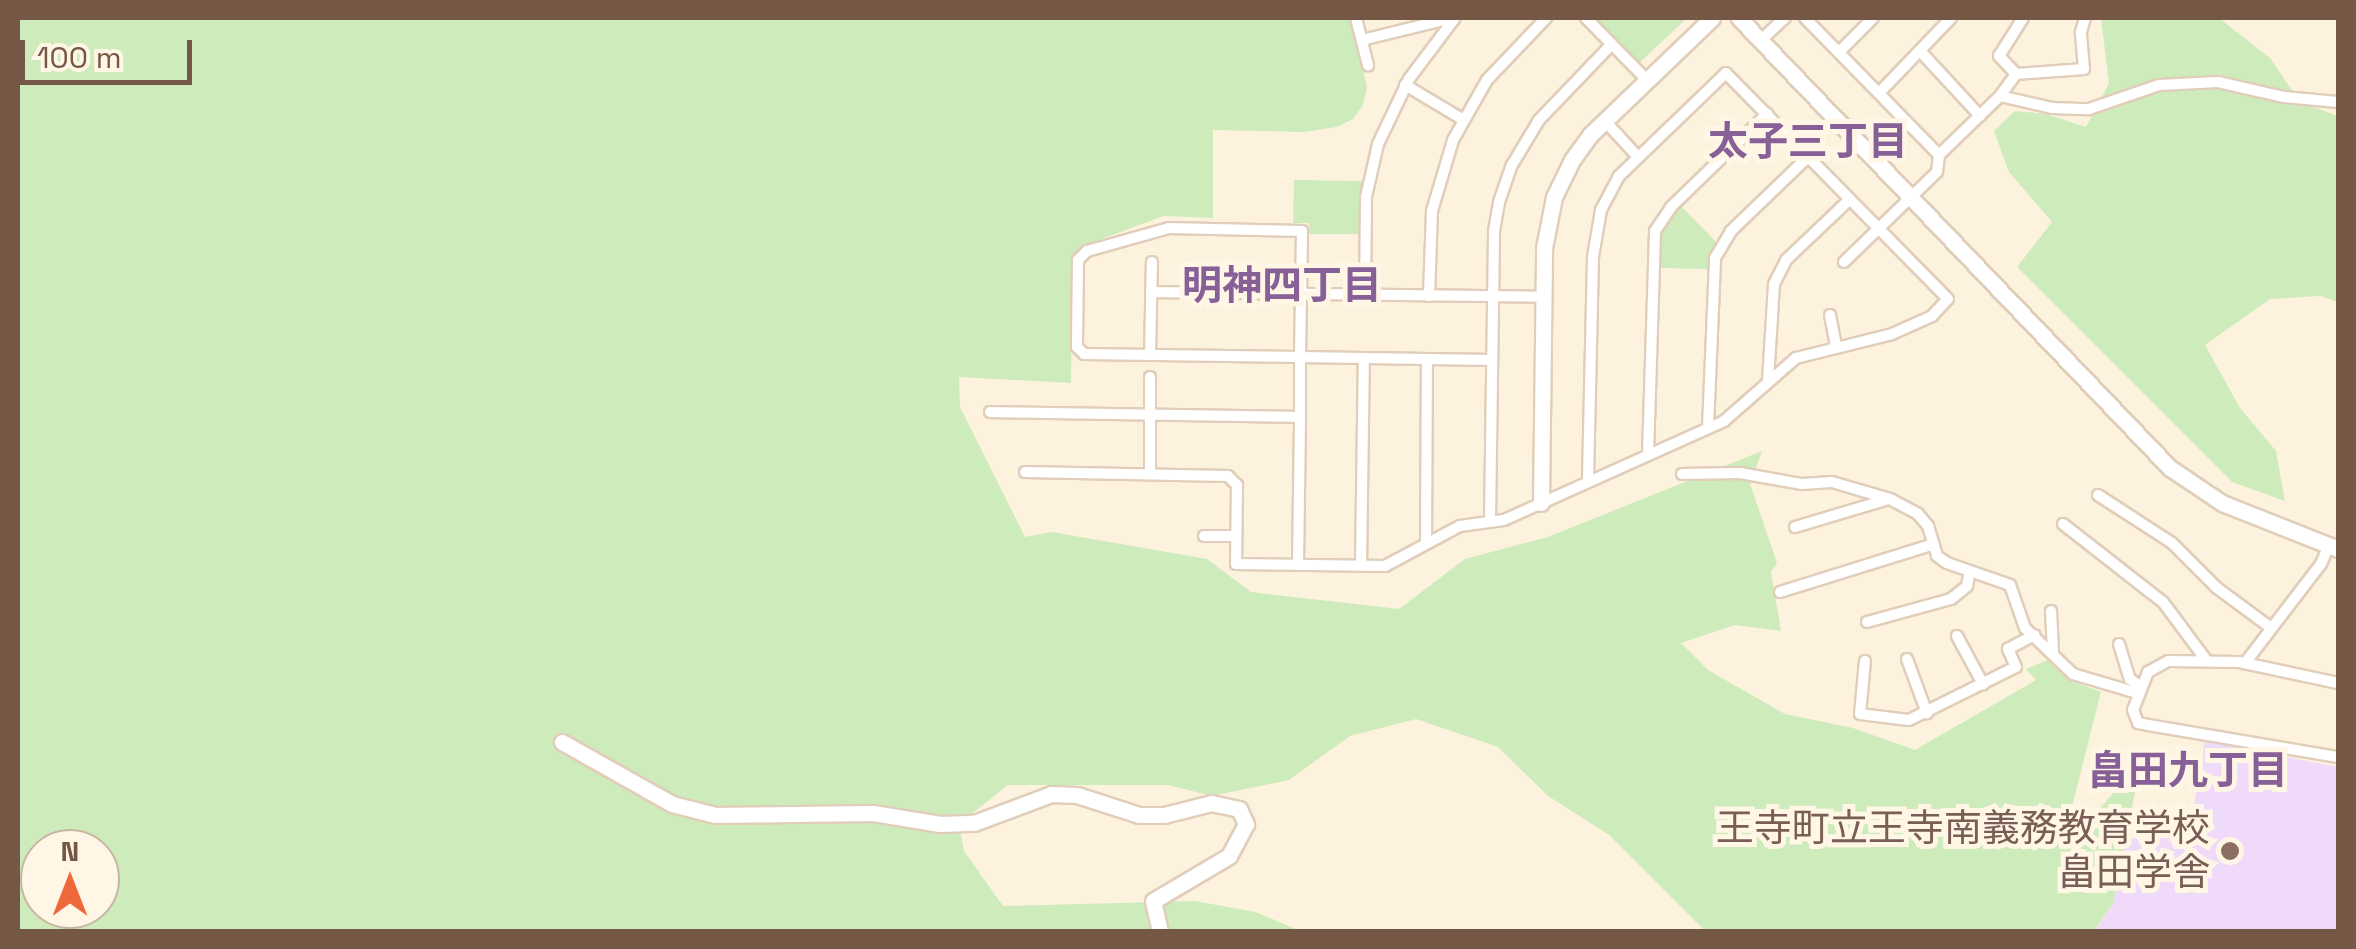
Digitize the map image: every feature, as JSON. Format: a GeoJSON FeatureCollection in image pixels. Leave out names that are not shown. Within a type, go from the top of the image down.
{"type":"FeatureCollection","features":[{"type":"Feature","properties":{"kind":"street"},"geometry":{"type":"LineString","coordinates":[[1356,18],[1368,65]]}},
{"type":"Feature","properties":{"kind":"street"},"geometry":{"type":"LineString","coordinates":[[1362,40],[1454,18]]}},
{"type":"Feature","properties":{"kind":"street"},"geometry":{"type":"LineString","coordinates":[[1365,294],[1368,184],[1383,128],[1406,85],[1454,18]]}},
{"type":"Feature","properties":{"kind":"street"},"geometry":{"type":"LineString","coordinates":[[1429,296],[1435,194],[1462,119],[1498,66],[1546,18]]}},
{"type":"Feature","properties":{"kind":"street"},"geometry":{"type":"LineString","coordinates":[[1586,18],[1647,80]]}},
{"type":"Feature","properties":{"kind":"street"},"geometry":{"type":"LineString","coordinates":[[1541,503],[1545,238],[1554,198],[1572,160],[1604,121],[1712,18]]}},
{"type":"Feature","properties":{"kind":"street"},"geometry":{"type":"LineString","coordinates":[[1738,18],[2170,468],[2222,503],[2334,547],[2245,664]]}},
{"type":"Feature","properties":{"kind":"street"},"geometry":{"type":"LineString","coordinates":[[1761,40],[1785,18]]}},
{"type":"Feature","properties":{"kind":"street"},"geometry":{"type":"LineString","coordinates":[[1805,18],[1938,155]]}},
{"type":"Feature","properties":{"kind":"street"},"geometry":{"type":"LineString","coordinates":[[1838,52],[1873,18]]}},
{"type":"Feature","properties":{"kind":"street"},"geometry":{"type":"LineString","coordinates":[[1879,93],[1951,18]]}},
{"type":"Feature","properties":{"kind":"street"},"geometry":{"type":"LineString","coordinates":[[2016,74],[2000,56],[2023,18]]}},
{"type":"Feature","properties":{"kind":"street"},"geometry":{"type":"LineString","coordinates":[[1844,262],[1937,172],[1938,155],[2000,96],[2016,74],[2084,69],[2081,32],[2085,18]]}},
{"type":"Feature","properties":{"kind":"street"},"geometry":{"type":"LineString","coordinates":[[1490,521],[1496,218],[1512,164],[1549,108],[1612,44]]}},
{"type":"Feature","properties":{"kind":"street"},"geometry":{"type":"LineString","coordinates":[[1921,52],[1980,116]]}},
{"type":"Feature","properties":{"kind":"street"},"geometry":{"type":"LineString","coordinates":[[1025,472],[1228,476],[1237,484],[1236,564],[1385,566],[1460,526],[1490,521],[1541,503],[1588,482],[1708,428],[1738,412],[1796,358],[1907,329],[1932,316],[1948,299],[1726,72],[1638,156],[1611,188],[1595,231],[1588,482]]}},
{"type":"Feature","properties":{"kind":"street"},"geometry":{"type":"LineString","coordinates":[[2000,96],[2052,108],[2089,109],[2159,86],[2218,82],[2284,97],[2338,102]]}},
{"type":"Feature","properties":{"kind":"street"},"geometry":{"type":"LineString","coordinates":[[1406,85],[1462,119]]}},
{"type":"Feature","properties":{"kind":"street"},"geometry":{"type":"LineString","coordinates":[[1648,455],[1655,230],[1670,207],[1767,114]]}},
{"type":"Feature","properties":{"kind":"street"},"geometry":{"type":"LineString","coordinates":[[1604,121],[1638,156]]}},
{"type":"Feature","properties":{"kind":"street"},"geometry":{"type":"LineString","coordinates":[[1708,428],[1716,258],[1731,231],[1808,157]]}},
{"type":"Feature","properties":{"kind":"street"},"geometry":{"type":"LineString","coordinates":[[1768,380],[1774,284],[1786,260],[1850,198]]}},
{"type":"Feature","properties":{"kind":"street"},"geometry":{"type":"LineString","coordinates":[[1298,565],[1300,357],[1302,231],[1169,228],[1087,251],[1078,260],[1078,347],[1084,354],[1300,357],[1492,360]]}},
{"type":"Feature","properties":{"kind":"street"},"geometry":{"type":"LineString","coordinates":[[1150,355],[1152,262]]}},
{"type":"Feature","properties":{"kind":"street"},"geometry":{"type":"LineString","coordinates":[[1152,292],[1543,297]]}},
{"type":"Feature","properties":{"kind":"street"},"geometry":{"type":"LineString","coordinates":[[1830,315],[1836,345]]}},
{"type":"Feature","properties":{"kind":"street"},"geometry":{"type":"LineString","coordinates":[[1361,565],[1364,358]]}},
{"type":"Feature","properties":{"kind":"street"},"geometry":{"type":"LineString","coordinates":[[1426,544],[1427,359]]}},
{"type":"Feature","properties":{"kind":"street"},"geometry":{"type":"LineString","coordinates":[[1150,377],[1150,474]]}},
{"type":"Feature","properties":{"kind":"street"},"geometry":{"type":"LineString","coordinates":[[990,412],[1300,417]]}},
{"type":"Feature","properties":{"kind":"street"},"geometry":{"type":"LineString","coordinates":[[1682,474],[1740,473],[1802,484],[1832,482],[1890,499],[1918,514],[1938,556],[2010,585],[2026,628],[2082,680],[2138,689]]}},
{"type":"Feature","properties":{"kind":"street"},"geometry":{"type":"LineString","coordinates":[[2098,495],[2172,543],[2217,588],[2271,628]]}},
{"type":"Feature","properties":{"kind":"street"},"geometry":{"type":"LineString","coordinates":[[1794,527],[1890,499]]}},
{"type":"Feature","properties":{"kind":"street"},"geometry":{"type":"LineString","coordinates":[[2062,524],[2153,593],[2206,660]]}},
{"type":"Feature","properties":{"kind":"street"},"geometry":{"type":"LineString","coordinates":[[1204,536],[1236,536]]}},
{"type":"Feature","properties":{"kind":"street"},"geometry":{"type":"LineString","coordinates":[[1780,592],[1934,544]]}},
{"type":"Feature","properties":{"kind":"street"},"geometry":{"type":"LineString","coordinates":[[1867,622],[1951,600],[1967,586],[1970,572]]}},
{"type":"Feature","properties":{"kind":"street"},"geometry":{"type":"LineString","coordinates":[[2051,612],[2053,652]]}},
{"type":"Feature","properties":{"kind":"street"},"geometry":{"type":"LineString","coordinates":[[1957,636],[1984,684]]}},
{"type":"Feature","properties":{"kind":"street"},"geometry":{"type":"LineString","coordinates":[[1865,662],[1860,714],[1909,720],[2016,667],[2008,648],[2034,636]]}},
{"type":"Feature","properties":{"kind":"street"},"geometry":{"type":"LineString","coordinates":[[2119,644],[2130,679],[2138,689]]}},
{"type":"Feature","properties":{"kind":"street"},"geometry":{"type":"LineString","coordinates":[[1907,659],[1926,714]]}},
{"type":"Feature","properties":{"kind":"street"},"geometry":{"type":"LineString","coordinates":[[2338,684],[2245,664],[2206,660],[2158,664],[2138,689],[2133,710],[2138,723],[2338,756]]}},
{"type":"Feature","properties":{"kind":"street"},"geometry":{"type":"LineString","coordinates":[[562,742],[672,804],[716,815],[873,813],[940,824],[974,823],[1051,794],[1078,795],[1139,815],[1164,815],[1211,803],[1239,809],[1246,824],[1229,856],[1153,901],[1160,932]]}},
{"type":"Feature","properties":{"kind":"shaded area","name":"王寺町立王寺南義務教育学校 畠田学舎"},"geometry":{"type":"Polygon","coordinates":[[[2205,741],[2338,767],[2338,931],[2094,932],[2113,904],[2131,811],[2191,821],[2205,741]]]}},
{"type":"Feature","properties":{"kind":"green space"},"geometry":{"type":"Polygon","coordinates":[[[18,18],[1351,18],[1367,87],[1363,105],[1353,119],[1337,127],[1304,132],[1213,130],[1213,218],[1164,216],[1085,245],[1072,258],[1071,383],[959,377],[960,407],[1025,537],[1052,532],[1207,559],[1251,592],[1399,609],[1465,559],[1548,537],[1762,451],[1750,484],[1777,563],[1771,572],[1781,631],[1735,625],[1681,643],[1708,670],[1785,714],[1853,728],[1915,750],[2036,680],[2026,669],[2050,659],[2069,680],[2101,692],[2073,803],[2053,823],[2055,837],[2083,826],[2123,783],[2136,787],[2113,904],[2094,931],[1705,931],[1609,835],[1548,796],[1498,747],[1416,719],[1350,736],[1289,780],[1212,796],[1168,785],[1008,785],[959,824],[964,851],[1003,906],[1195,901],[1256,912],[1295,929],[1463,931],[18,931],[18,18]]]}},
{"type":"Feature","properties":{"kind":"green space"},"geometry":{"type":"Polygon","coordinates":[[[1593,18],[1687,18],[1637,65],[1593,18]]]}},
{"type":"Feature","properties":{"kind":"green space"},"geometry":{"type":"Polygon","coordinates":[[[2101,18],[2219,18],[2270,58],[2300,102],[2338,116],[2338,302],[2320,296],[2270,299],[2205,345],[2240,408],[2276,451],[2285,501],[2232,482],[2017,267],[2052,222],[2009,172],[1994,131],[2015,111],[2046,114],[2086,127],[2109,83],[2101,18]]]}},
{"type":"Feature","properties":{"kind":"green space"},"geometry":{"type":"Polygon","coordinates":[[[1294,180],[1363,181],[1360,234],[1309,234],[1309,223],[1293,223],[1294,180]]]}},
{"type":"Feature","properties":{"kind":"green space"},"geometry":{"type":"Polygon","coordinates":[[[1681,206],[1717,243],[1708,269],[1658,268],[1661,235],[1681,206]]]}},
{"type":"Feature","properties":{"kind":"place","name":"王寺町立王寺南義務教育学校 畠田学舎"},"geometry":{"type":"Point","coordinates":[2230,851]}},
{"type":"Feature","properties":{"kind":"district","name":"太子三丁目"},"geometry":{"type":"Point","coordinates":[1808,142]}},
{"type":"Feature","properties":{"kind":"district","name":"明神四丁目"},"geometry":{"type":"Point","coordinates":[1282,286]}},
{"type":"Feature","properties":{"kind":"district","name":"畠田九丁目"},"geometry":{"type":"Point","coordinates":[2188,771]}}]}
